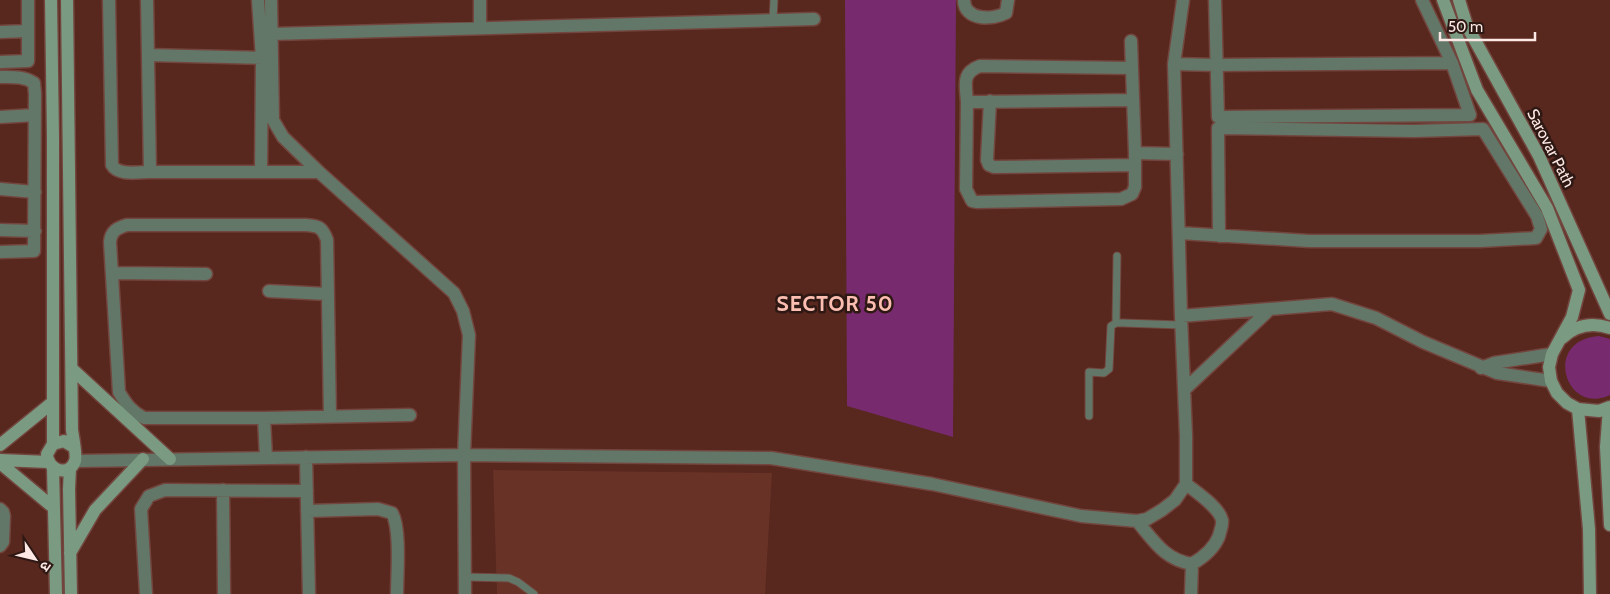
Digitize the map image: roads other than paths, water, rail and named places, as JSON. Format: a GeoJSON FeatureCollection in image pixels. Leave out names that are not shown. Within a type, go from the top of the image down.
{"type":"FeatureCollection","features":[{"type":"Feature","properties":{"kind":"main road"},"geometry":{"type":"LineString","coordinates":[[51,0],[53,444]]}},
{"type":"Feature","properties":{"kind":"main road"},"geometry":{"type":"LineString","coordinates":[[67,0],[72,368],[74,447],[76,456],[73,464],[70,554],[71,594]]}},
{"type":"Feature","properties":{"kind":"main road"},"geometry":{"type":"LineString","coordinates":[[1442,0],[1477,90],[1547,208],[1579,290],[1572,317],[1552,354],[1549,367],[1551,381],[1557,393],[1567,403],[1578,409],[1599,411],[1610,408],[1606,447],[1610,524]]}},
{"type":"Feature","properties":{"kind":"main road","name":"Sarovar Path"},"geometry":{"type":"LineString","coordinates":[[1459,0],[1467,26],[1539,156],[1610,314]]}},
{"type":"Feature","properties":{"kind":"main road"},"geometry":{"type":"LineString","coordinates":[[1558,341],[1570,331],[1584,325],[1599,325],[1610,328]]}},
{"type":"Feature","properties":{"kind":"main road"},"geometry":{"type":"LineString","coordinates":[[72,368],[170,459]]}},
{"type":"Feature","properties":{"kind":"main road"},"geometry":{"type":"LineString","coordinates":[[0,445],[53,402]]}},
{"type":"Feature","properties":{"kind":"main road"},"geometry":{"type":"LineString","coordinates":[[1578,409],[1589,529],[1590,594]]}},
{"type":"Feature","properties":{"kind":"main road"},"geometry":{"type":"LineString","coordinates":[[56,594],[54,508],[48,450],[53,444],[64,441],[74,447]]}},
{"type":"Feature","properties":{"kind":"main road"},"geometry":{"type":"LineString","coordinates":[[70,554],[95,510],[143,459]]}},
{"type":"Feature","properties":{"kind":"main road"},"geometry":{"type":"LineString","coordinates":[[0,462],[50,465],[61,471],[73,464]]}},
{"type":"Feature","properties":{"kind":"main road"},"geometry":{"type":"LineString","coordinates":[[0,462],[54,508]]}},
{"type":"Feature","properties":{"kind":"street"},"geometry":{"type":"LineString","coordinates":[[0,62],[28,61],[28,0]]}},
{"type":"Feature","properties":{"kind":"street"},"geometry":{"type":"LineString","coordinates":[[109,0],[112,165],[114,169],[120,172],[319,172]]}},
{"type":"Feature","properties":{"kind":"street"},"geometry":{"type":"LineString","coordinates":[[147,0],[150,172]]}},
{"type":"Feature","properties":{"kind":"street"},"geometry":{"type":"LineString","coordinates":[[258,0],[262,58],[261,172]]}},
{"type":"Feature","properties":{"kind":"street"},"geometry":{"type":"LineString","coordinates":[[271,0],[273,120],[283,137],[319,172],[454,293],[463,311],[469,335],[464,455],[465,594]]}},
{"type":"Feature","properties":{"kind":"street"},"geometry":{"type":"LineString","coordinates":[[480,0],[480,28]]}},
{"type":"Feature","properties":{"kind":"street"},"geometry":{"type":"LineString","coordinates":[[964,0],[967,12],[972,15],[999,17],[1006,13],[1008,0]]}},
{"type":"Feature","properties":{"kind":"street"},"geometry":{"type":"LineString","coordinates":[[73,464],[143,459],[464,455],[771,458],[932,484],[1081,516],[1137,521],[1147,519],[1175,500],[1186,484],[1174,64],[1183,0]]}},
{"type":"Feature","properties":{"kind":"street"},"geometry":{"type":"LineString","coordinates":[[1215,0],[1218,117],[1470,115],[1452,63],[1422,0]]}},
{"type":"Feature","properties":{"kind":"street"},"geometry":{"type":"LineString","coordinates":[[272,34],[814,19]]}},
{"type":"Feature","properties":{"kind":"street"},"geometry":{"type":"LineString","coordinates":[[0,32],[28,31]]}},
{"type":"Feature","properties":{"kind":"street"},"geometry":{"type":"LineString","coordinates":[[1131,41],[1135,159],[1135,187],[1132,194],[1122,200],[972,201],[966,189],[966,78],[971,70],[980,66],[1131,68]]}},
{"type":"Feature","properties":{"kind":"street"},"geometry":{"type":"LineString","coordinates":[[148,56],[262,58]]}},
{"type":"Feature","properties":{"kind":"street"},"geometry":{"type":"LineString","coordinates":[[1174,64],[1452,63]]}},
{"type":"Feature","properties":{"kind":"street"},"geometry":{"type":"LineString","coordinates":[[0,77],[18,77],[29,79],[34,83],[35,116],[34,251],[0,252]]}},
{"type":"Feature","properties":{"kind":"street"},"geometry":{"type":"LineString","coordinates":[[967,102],[1132,100]]}},
{"type":"Feature","properties":{"kind":"street"},"geometry":{"type":"LineString","coordinates":[[990,101],[987,160],[989,165],[994,167],[1135,159],[1177,154]]}},
{"type":"Feature","properties":{"kind":"street"},"geometry":{"type":"LineString","coordinates":[[0,117],[35,116]]}},
{"type":"Feature","properties":{"kind":"street"},"geometry":{"type":"LineString","coordinates":[[1179,233],[1219,236],[1310,241],[1480,241],[1536,238],[1541,229],[1538,216],[1483,129],[1414,131],[1218,128],[1219,236]]}},
{"type":"Feature","properties":{"kind":"street"},"geometry":{"type":"LineString","coordinates":[[0,189],[35,192]]}},
{"type":"Feature","properties":{"kind":"street"},"geometry":{"type":"LineString","coordinates":[[330,417],[327,294],[328,240],[324,230],[317,226],[127,225],[115,229],[110,236],[119,392],[133,412],[144,418],[264,418],[410,416]]}},
{"type":"Feature","properties":{"kind":"street"},"geometry":{"type":"LineString","coordinates":[[0,230],[35,231]]}},
{"type":"Feature","properties":{"kind":"street"},"geometry":{"type":"LineString","coordinates":[[112,274],[206,274]]}},
{"type":"Feature","properties":{"kind":"street"},"geometry":{"type":"LineString","coordinates":[[269,291],[327,294]]}},
{"type":"Feature","properties":{"kind":"street"},"geometry":{"type":"LineString","coordinates":[[1181,321],[1332,304],[1376,318],[1481,368],[1497,373],[1551,381]]}},
{"type":"Feature","properties":{"kind":"street"},"geometry":{"type":"LineString","coordinates":[[1184,390],[1269,310]]}},
{"type":"Feature","properties":{"kind":"street"},"geometry":{"type":"LineString","coordinates":[[1481,368],[1494,363],[1552,354]]}},
{"type":"Feature","properties":{"kind":"street"},"geometry":{"type":"LineString","coordinates":[[264,418],[266,458]]}},
{"type":"Feature","properties":{"kind":"street"},"geometry":{"type":"LineString","coordinates":[[306,457],[309,594]]}},
{"type":"Feature","properties":{"kind":"street"},"geometry":{"type":"LineString","coordinates":[[1137,521],[1169,556],[1180,562],[1192,564],[1206,555],[1216,542],[1222,526],[1222,520],[1213,506],[1186,484]]}},
{"type":"Feature","properties":{"kind":"street"},"geometry":{"type":"LineString","coordinates":[[146,594],[141,508],[149,496],[165,490],[307,491]]}},
{"type":"Feature","properties":{"kind":"street"},"geometry":{"type":"LineString","coordinates":[[222,490],[224,594]]}},
{"type":"Feature","properties":{"kind":"street"},"geometry":{"type":"LineString","coordinates":[[307,511],[378,509],[392,513],[395,519],[396,531],[397,594]]}},
{"type":"Feature","properties":{"kind":"street"},"geometry":{"type":"LineString","coordinates":[[0,510],[4,516],[3,542],[0,546]]}},
{"type":"Feature","properties":{"kind":"street"},"geometry":{"type":"LineString","coordinates":[[1191,594],[1192,564]]}},
{"type":"Feature","properties":{"kind":"lane"},"geometry":{"type":"LineString","coordinates":[[773,20],[774,0]]}},
{"type":"Feature","properties":{"kind":"lane"},"geometry":{"type":"LineString","coordinates":[[1116,323],[1117,256]]}},
{"type":"Feature","properties":{"kind":"lane"},"geometry":{"type":"LineString","coordinates":[[1089,416],[1089,372],[1104,373],[1109,369],[1111,326],[1116,323],[1181,321]]}},
{"type":"Feature","properties":{"kind":"lane"},"geometry":{"type":"LineString","coordinates":[[465,577],[509,578],[527,592],[534,594]]}},
{"type":"Feature","properties":{"kind":"district","name":"SECTOR 50"},"geometry":{"type":"Point","coordinates":[835,303]}}]}
